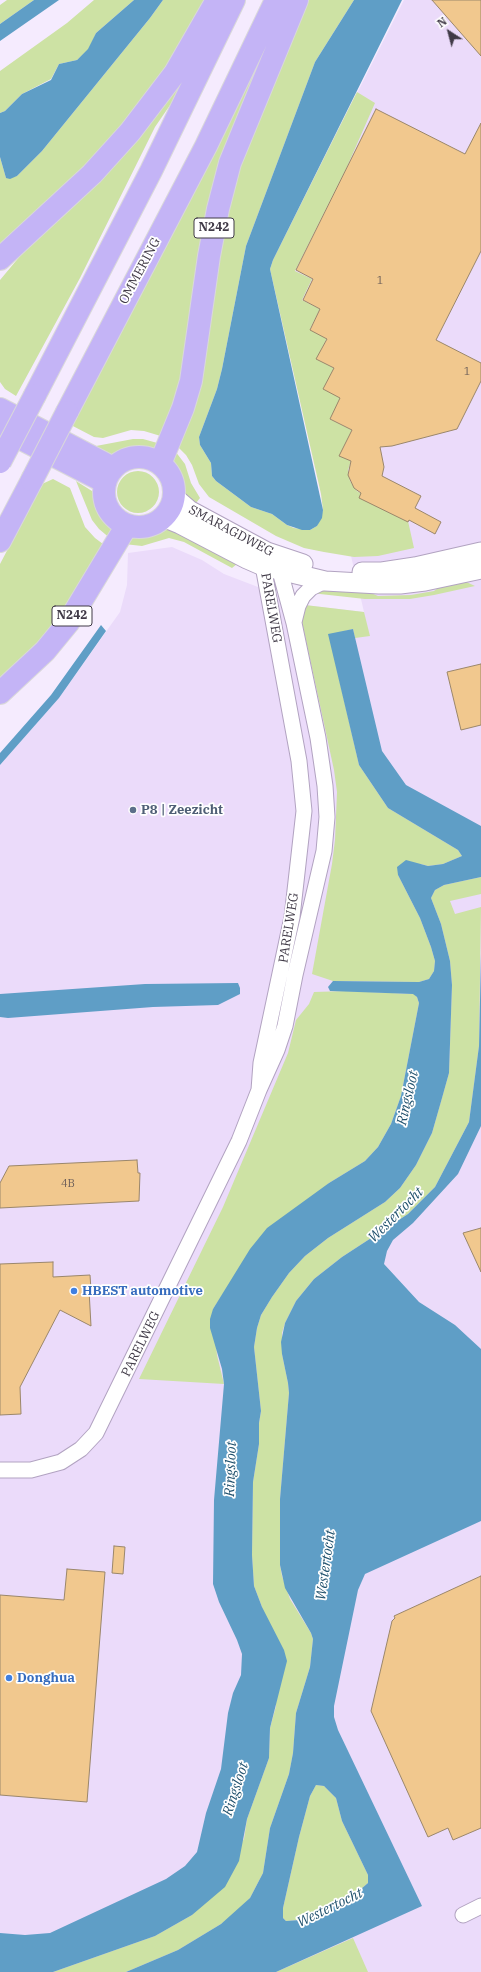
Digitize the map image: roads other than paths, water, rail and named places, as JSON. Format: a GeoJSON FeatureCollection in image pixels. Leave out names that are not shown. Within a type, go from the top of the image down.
{"type":"FeatureCollection","features":[{"type":"Feature","properties":{"kind":"highway"},"geometry":{"type":"LineString","coordinates":[[0,259],[92,174],[145,114],[178,67],[217,0]]}},
{"type":"Feature","properties":{"kind":"highway"},"geometry":{"type":"LineString","coordinates":[[0,462],[151,171],[234,0]]}},
{"type":"Feature","properties":{"kind":"highway","name":"OMMERING"},"geometry":{"type":"LineString","coordinates":[[0,541],[206,146],[276,0]]}},
{"type":"Feature","properties":{"kind":"highway","name":"N242"},"geometry":{"type":"LineString","coordinates":[[160,464],[183,408],[191,381],[210,250],[218,208],[230,163],[297,0]]}},
{"type":"Feature","properties":{"kind":"highway"},"geometry":{"type":"LineString","coordinates":[[0,270],[18,243]]}},
{"type":"Feature","properties":{"kind":"highway"},"geometry":{"type":"LineString","coordinates":[[0,409],[109,475]]}},
{"type":"Feature","properties":{"kind":"highway"},"geometry":{"type":"LineString","coordinates":[[0,428],[109,475]]}},
{"type":"Feature","properties":{"kind":"highway"},"geometry":{"type":"LineString","coordinates":[[141,457],[151,459],[160,464],[172,479],[174,497],[170,507],[163,517],[148,526],[138,527],[127,525],[110,513],[104,493],[109,475],[121,462],[131,458],[141,457]]}},
{"type":"Feature","properties":{"kind":"highway","name":"N242"},"geometry":{"type":"LineString","coordinates":[[0,694],[44,651],[68,623],[127,525]]}},
{"type":"Feature","properties":{"kind":"street","name":"SMARAGDWEG"},"geometry":{"type":"LineString","coordinates":[[174,497],[189,510],[217,526],[273,564],[325,581],[400,584],[425,581],[481,569]]}},
{"type":"Feature","properties":{"kind":"street","name":"SMARAGDWEG"},"geometry":{"type":"LineString","coordinates":[[163,517],[180,524],[247,559],[273,564],[342,572],[382,572],[415,567],[481,552]]}},
{"type":"Feature","properties":{"kind":"street","name":"PARELWEG"},"geometry":{"type":"LineString","coordinates":[[0,1470],[31,1470],[61,1462],[81,1448],[96,1433],[210,1204],[239,1141],[277,1050],[285,1026],[295,975],[324,851],[326,824],[325,786],[322,758],[294,623],[273,564]]}},
{"type":"Feature","properties":{"kind":"street","name":"PARELWEG"},"geometry":{"type":"LineString","coordinates":[[259,1090],[262,1063],[292,917],[304,811],[299,761],[273,564]]}},
{"type":"Feature","properties":{"kind":"street"},"geometry":{"type":"LineString","coordinates":[[294,623],[298,606],[303,596],[311,588],[325,581]]}},
{"type":"Feature","properties":{"kind":"street"},"geometry":{"type":"LineString","coordinates":[[463,1915],[481,1906]]}},
{"type":"Feature","properties":{"kind":"water"},"geometry":{"type":"Polygon","coordinates":[[[34,0],[59,0],[0,41],[0,24],[34,0]]]}},
{"type":"Feature","properties":{"kind":"water"},"geometry":{"type":"Polygon","coordinates":[[[134,0],[163,0],[42,151],[17,176],[10,179],[6,178],[0,157],[0,113],[5,111],[22,94],[51,80],[59,64],[77,60],[88,49],[96,33],[134,0]]]}},
{"type":"Feature","properties":{"kind":"water"},"geometry":{"type":"Polygon","coordinates":[[[354,0],[402,0],[273,260],[270,269],[323,510],[322,518],[317,526],[310,530],[302,530],[287,525],[272,514],[251,507],[216,481],[212,476],[211,463],[200,445],[199,437],[217,389],[222,369],[246,246],[315,62],[354,0]]]}},
{"type":"Feature","properties":{"kind":"water"},"geometry":{"type":"Polygon","coordinates":[[[101,625],[106,631],[59,698],[0,765],[0,753],[51,695],[101,625]]]}},
{"type":"Feature","properties":{"kind":"water","name":"Ringsloot"},"geometry":{"type":"Polygon","coordinates":[[[353,629],[382,751],[406,785],[481,826],[481,877],[444,885],[435,890],[431,898],[441,924],[450,961],[452,985],[449,1073],[432,1133],[416,1165],[400,1188],[385,1202],[328,1238],[305,1256],[289,1273],[261,1315],[257,1328],[254,1347],[261,1411],[259,1423],[259,1444],[253,1482],[252,1555],[254,1586],[262,1607],[284,1650],[287,1661],[270,1728],[269,1758],[247,1819],[239,1861],[225,1887],[192,1915],[155,1936],[53,1972],[0,1972],[0,1933],[25,1935],[50,1933],[166,1879],[185,1866],[197,1852],[206,1813],[221,1769],[228,1713],[233,1693],[241,1675],[242,1654],[219,1602],[213,1584],[214,1500],[224,1384],[222,1369],[210,1328],[210,1319],[213,1309],[250,1249],[267,1228],[329,1183],[365,1161],[378,1147],[391,1124],[401,1096],[419,1003],[417,997],[413,994],[330,991],[328,987],[333,981],[419,982],[429,979],[434,971],[435,961],[431,947],[420,918],[398,875],[397,867],[406,860],[428,866],[443,864],[462,856],[458,850],[388,808],[359,765],[328,634],[353,629]]]}},
{"type":"Feature","properties":{"kind":"water","name":"Westertocht"},"geometry":{"type":"Polygon","coordinates":[[[481,954],[481,1126],[458,1174],[413,1223],[393,1240],[387,1251],[384,1264],[419,1302],[455,1325],[481,1349],[481,1521],[365,1574],[358,1590],[334,1706],[334,1717],[338,1730],[422,1906],[276,1972],[126,1972],[178,1950],[221,1924],[250,1898],[263,1873],[270,1828],[289,1774],[293,1753],[296,1713],[310,1667],[313,1639],[285,1588],[280,1565],[280,1499],[289,1393],[281,1342],[285,1323],[296,1301],[314,1279],[342,1257],[408,1214],[435,1187],[469,1122],[479,1046],[481,954]],[[316,1785],[310,1796],[283,1908],[283,1918],[286,1921],[300,1920],[361,1889],[368,1883],[368,1875],[342,1821],[336,1798],[324,1786],[316,1785]]]}},
{"type":"Feature","properties":{"kind":"water"},"geometry":{"type":"Polygon","coordinates":[[[238,983],[240,994],[218,1005],[153,1007],[8,1018],[0,1017],[0,994],[145,984],[238,983]]]}},
{"type":"Feature","properties":{"kind":"place","name":"P8 | Zeezicht"},"geometry":{"type":"Point","coordinates":[133,810]}},
{"type":"Feature","properties":{"kind":"place","name":"HBEST automotive"},"geometry":{"type":"Point","coordinates":[74,1291]}},
{"type":"Feature","properties":{"kind":"place","name":"Donghua"},"geometry":{"type":"Point","coordinates":[9,1678]}}]}
